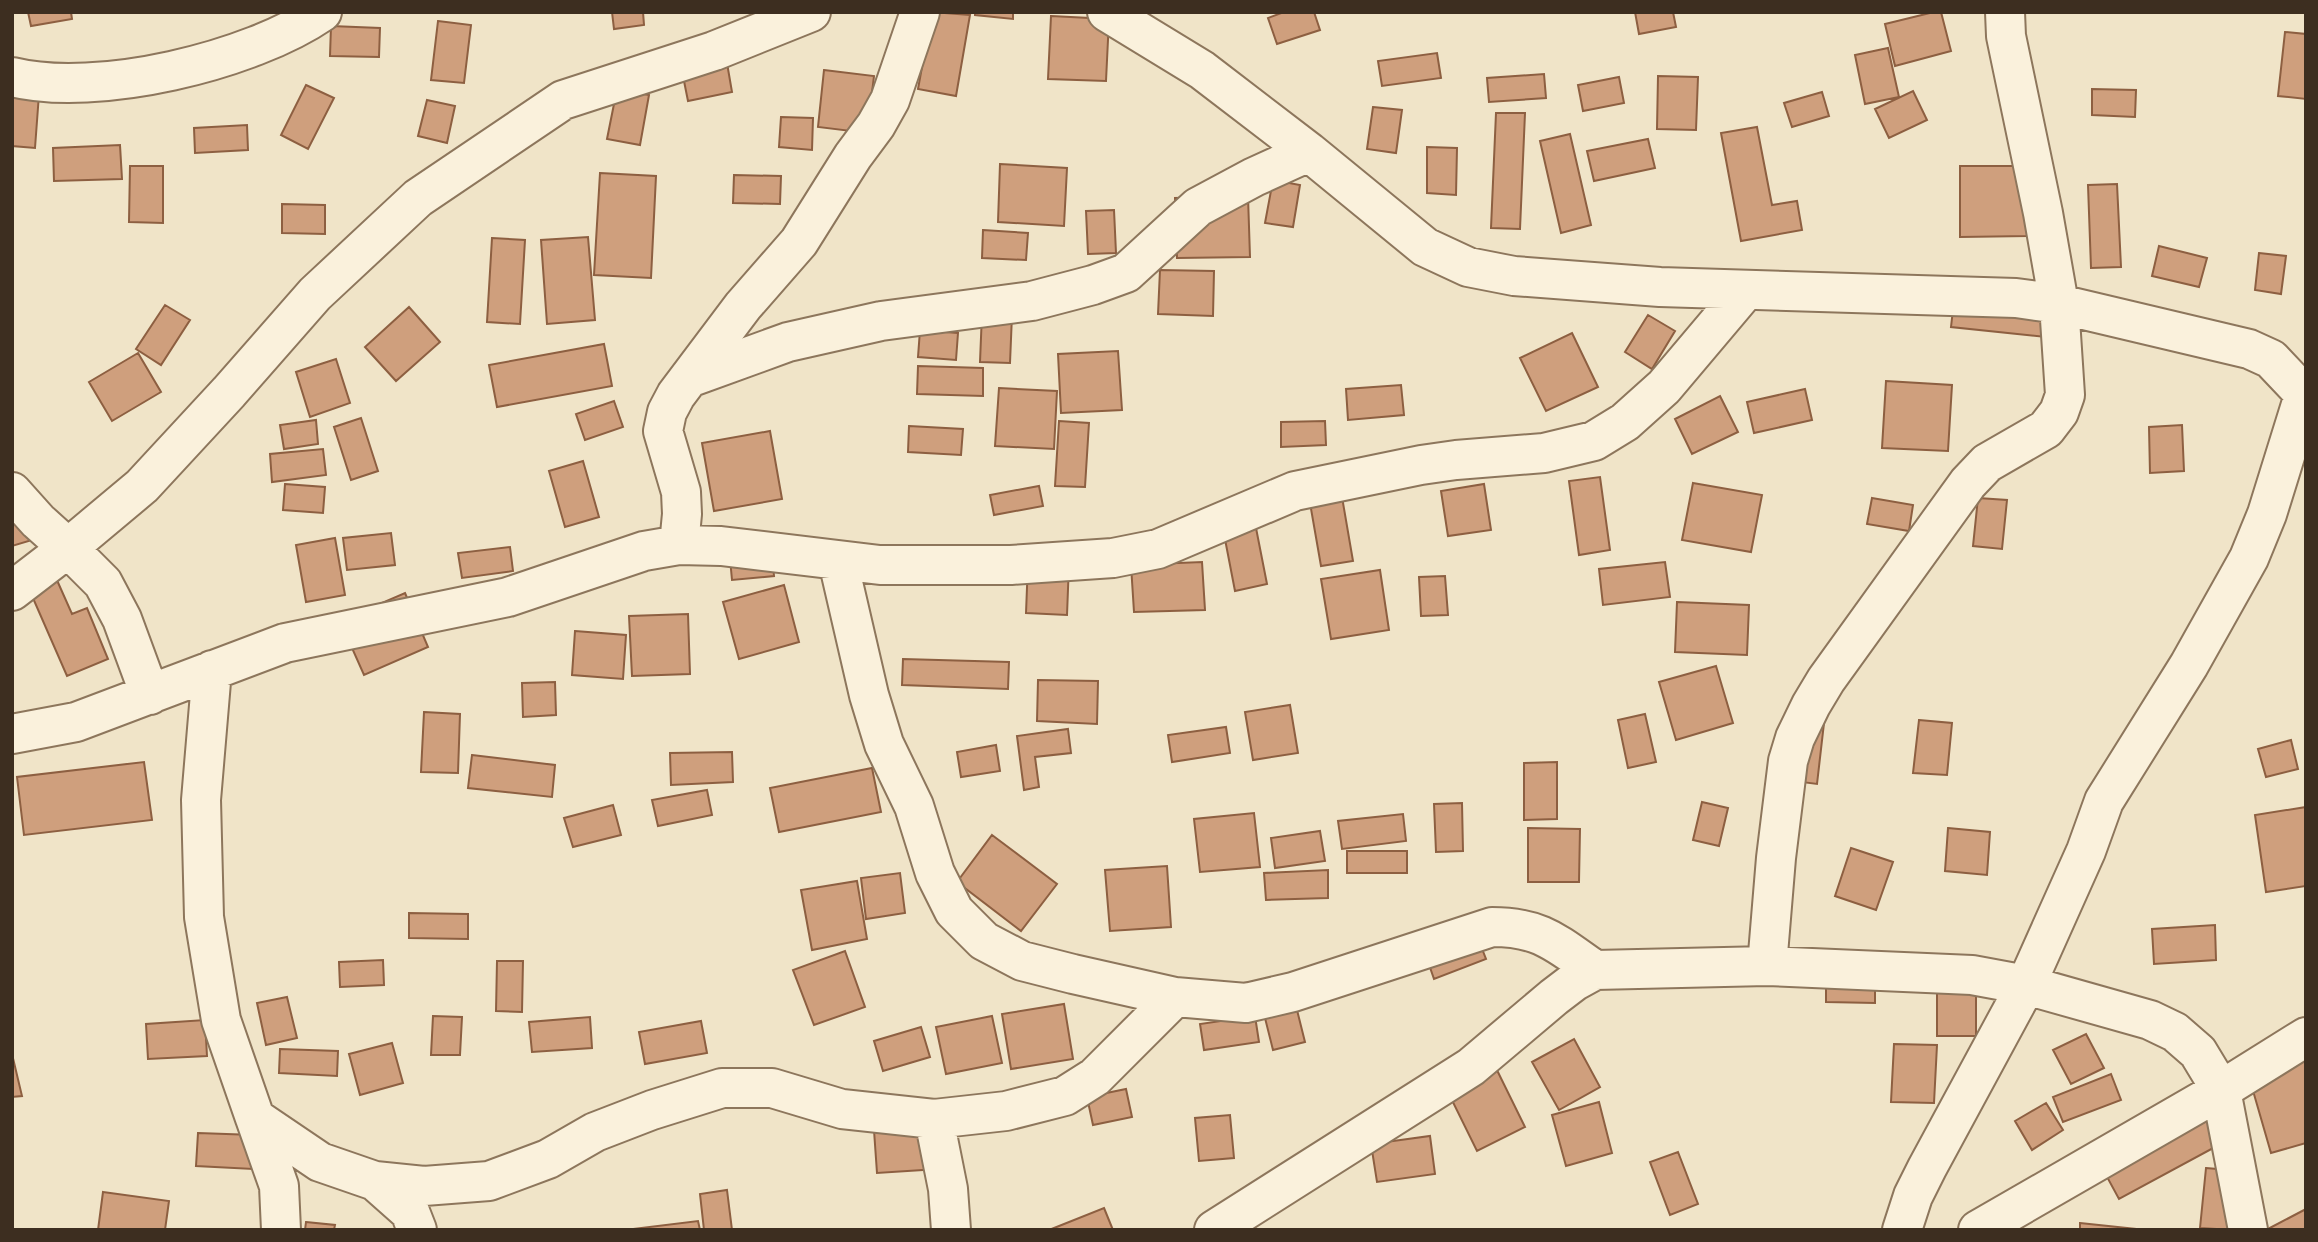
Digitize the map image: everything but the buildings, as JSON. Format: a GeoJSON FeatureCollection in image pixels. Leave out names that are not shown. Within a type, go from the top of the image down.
{"type":"FeatureCollection","features":[{"type":"Feature","properties":{"kind":"street"},"geometry":{"type":"LineString","coordinates":[[12,77],[31,81],[94,83],[145,77],[235,53],[303,25],[322,12]]}},
{"type":"Feature","properties":{"kind":"street"},"geometry":{"type":"LineString","coordinates":[[12,591],[142,486],[315,294],[418,198],[562,100],[713,51],[811,12]]}},
{"type":"Feature","properties":{"kind":"street"},"geometry":{"type":"LineString","coordinates":[[679,545],[681,492],[663,431],[667,412],[743,306],[799,242],[853,156],[876,125],[890,100],[920,12]]}},
{"type":"Feature","properties":{"kind":"street"},"geometry":{"type":"LineString","coordinates":[[1107,12],[1202,70],[1426,247],[1468,267],[1514,276],[1745,291],[2016,298],[2059,304],[2249,349],[2271,359],[2305,395],[2267,513],[2249,558],[2189,665],[2104,801],[2026,985],[1927,1168],[1913,1196],[1902,1230]]}},
{"type":"Feature","properties":{"kind":"street"},"geometry":{"type":"LineString","coordinates":[[1767,966],[1788,761],[1795,738],[1811,705],[1826,680],[1968,483],[1987,463],[2046,429],[2059,412],[2065,395],[2059,304],[2006,36],[2005,12]]}},
{"type":"Feature","properties":{"kind":"street"},"geometry":{"type":"LineString","coordinates":[[689,378],[788,342],[867,324],[1032,301],[1093,285],[1126,272],[1198,207],[1309,152]]}},
{"type":"Feature","properties":{"kind":"street"},"geometry":{"type":"LineString","coordinates":[[12,734],[76,722],[285,643],[508,597],[644,551],[679,545],[722,546],[880,565],[1011,565],[1113,558],[1157,549],[1295,491],[1421,465],[1544,453],[1594,441],[1625,422],[1664,387],[1745,291]]}},
{"type":"Feature","properties":{"kind":"street"},"geometry":{"type":"LineString","coordinates":[[12,492],[38,521],[103,583],[122,619],[150,695]]}},
{"type":"Feature","properties":{"kind":"street"},"geometry":{"type":"LineString","coordinates":[[838,561],[869,695],[884,744],[914,806],[935,873],[954,911],[984,941],[1022,961],[1175,997],[1246,1003],[1293,992],[1492,927],[1518,927],[1545,936],[1595,970]]}},
{"type":"Feature","properties":{"kind":"street"},"geometry":{"type":"LineString","coordinates":[[212,670],[201,800],[204,917],[221,1020],[279,1186],[281,1230]]}},
{"type":"Feature","properties":{"kind":"street"},"geometry":{"type":"LineString","coordinates":[[1214,1230],[1471,1067],[1564,989],[1595,970],[1767,966],[1972,975],[2026,985],[2150,1020],[2175,1032],[2198,1052],[2221,1090],[2248,1230]]}},
{"type":"Feature","properties":{"kind":"street"},"geometry":{"type":"LineString","coordinates":[[255,1118],[320,1162],[375,1181],[424,1186],[489,1181],[548,1159],[595,1132],[652,1110],[722,1088],[772,1088],[842,1109],[934,1119],[1006,1111],[1065,1096],[1095,1077],[1175,997]]}},
{"type":"Feature","properties":{"kind":"street"},"geometry":{"type":"LineString","coordinates":[[1978,1230],[2221,1090],[2306,1037]]}},
{"type":"Feature","properties":{"kind":"street"},"geometry":{"type":"LineString","coordinates":[[934,1119],[948,1189],[951,1230]]}},
{"type":"Feature","properties":{"kind":"street"},"geometry":{"type":"LineString","coordinates":[[375,1181],[410,1212],[417,1230]]}}]}
